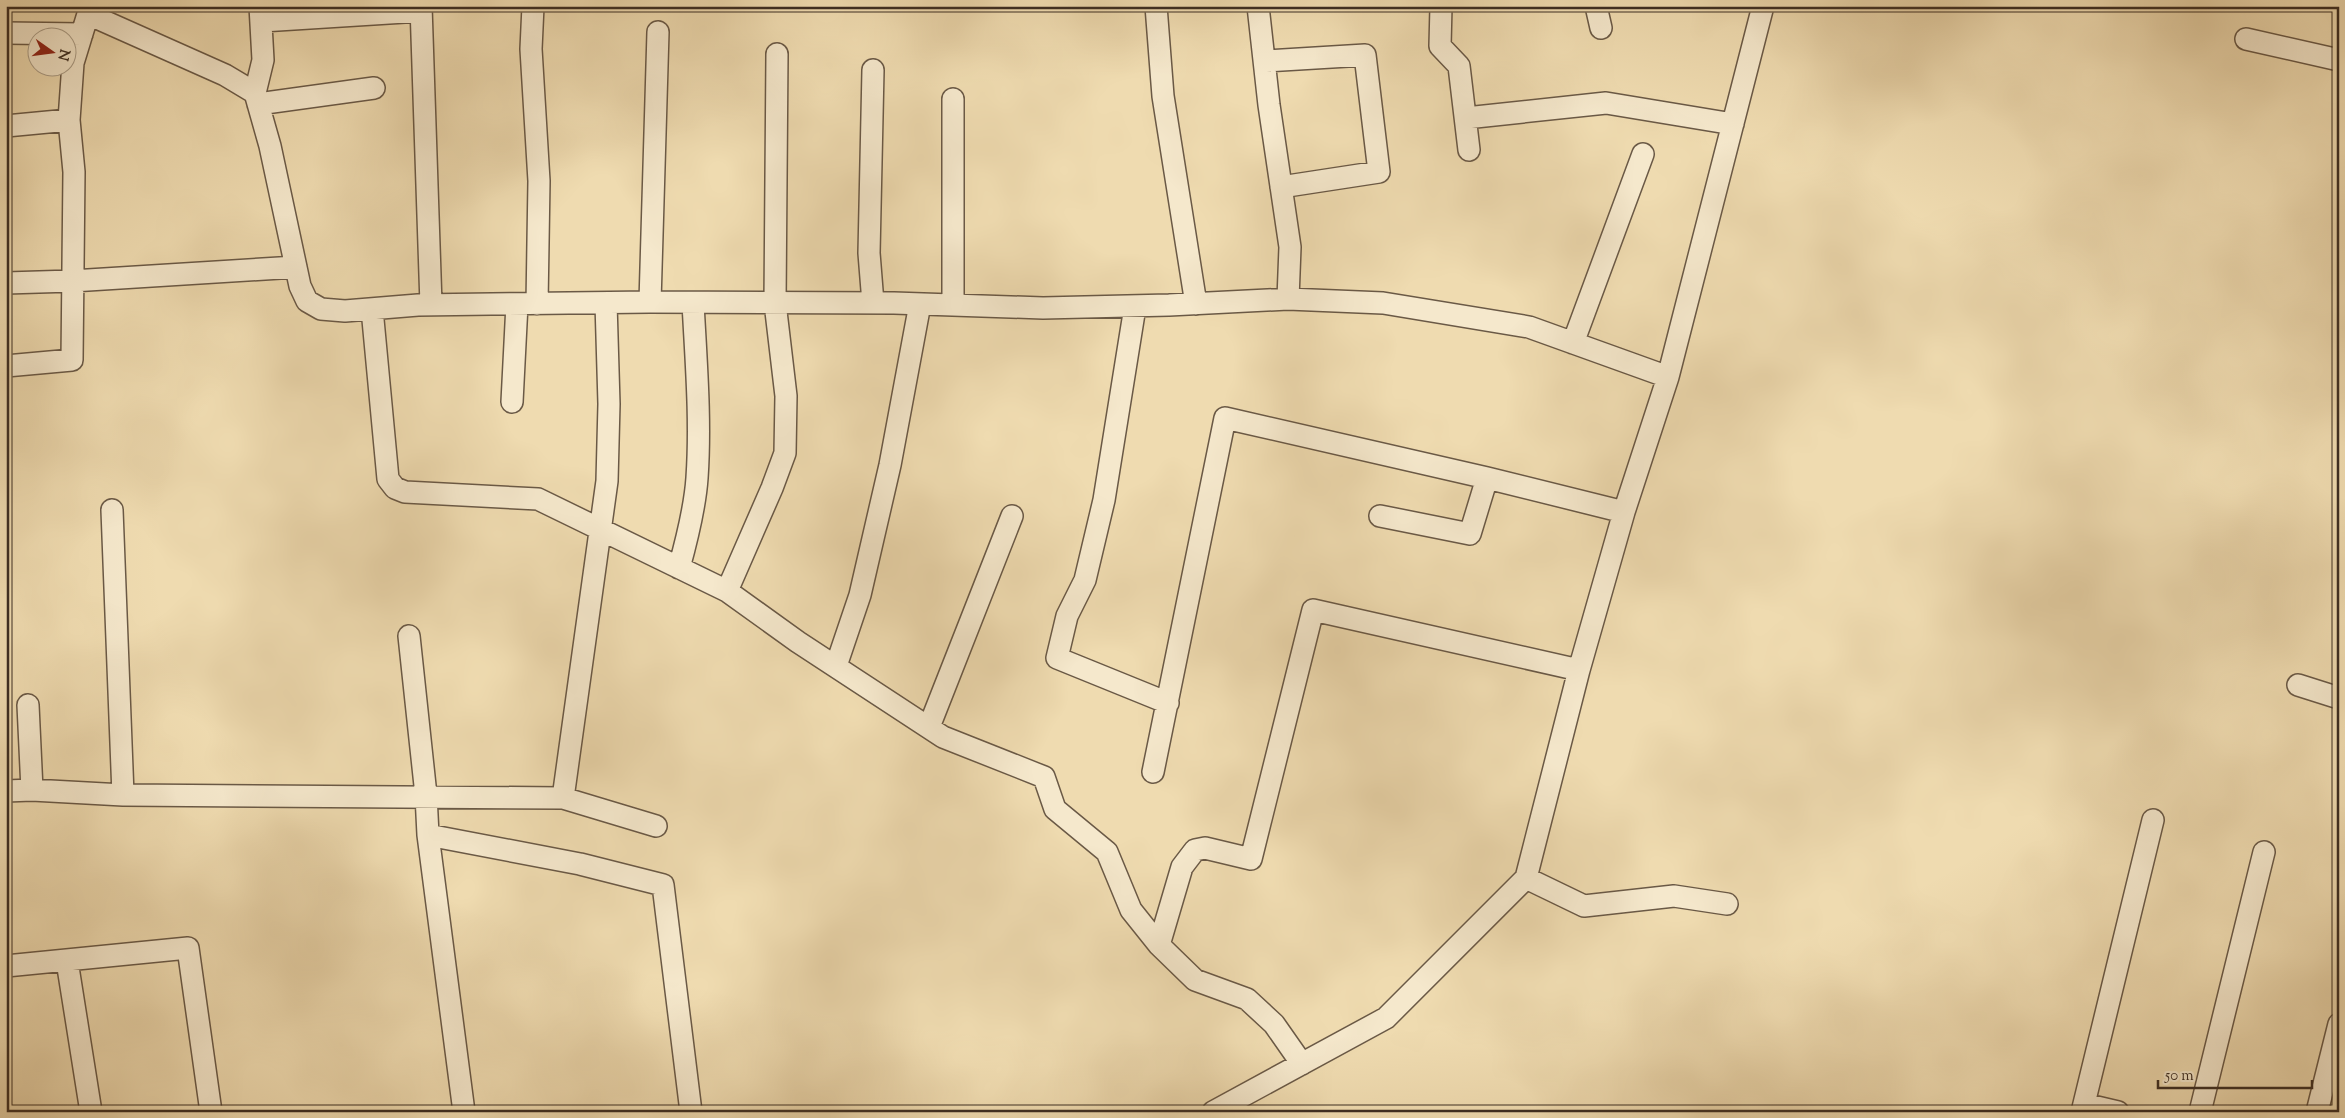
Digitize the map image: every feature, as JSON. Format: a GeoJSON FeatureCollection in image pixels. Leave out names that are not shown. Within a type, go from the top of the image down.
{"type":"FeatureCollection","features":[{"type":"Feature","properties":{"kind":"street"},"geometry":{"type":"LineString","coordinates":[[512,402],[527,304],[540,181],[532,49],[533,6]]}},
{"type":"Feature","properties":{"kind":"street"},"geometry":{"type":"LineString","coordinates":[[1156,6],[1164,96],[1196,304]]}},
{"type":"Feature","properties":{"kind":"street"},"geometry":{"type":"LineString","coordinates":[[1258,6],[1266,61],[1269,105],[1290,247],[1288,299]]}},
{"type":"Feature","properties":{"kind":"street"},"geometry":{"type":"LineString","coordinates":[[1441,6],[1440,46],[1459,66],[1469,150]]}},
{"type":"Feature","properties":{"kind":"street"},"geometry":{"type":"LineString","coordinates":[[1596,6],[1601,28]]}},
{"type":"Feature","properties":{"kind":"street"},"geometry":{"type":"LineString","coordinates":[[1213,1112],[1386,1018],[1526,878],[1579,670],[1624,512],[1668,377],[1763,6]]}},
{"type":"Feature","properties":{"kind":"street"},"geometry":{"type":"LineString","coordinates":[[431,304],[421,9],[261,14],[263,60],[256,98],[270,146],[300,286],[307,301],[321,309],[345,311],[431,304],[650,302],[872,303],[1043,308],[1196,304],[1288,299],[1384,303],[1529,327],[1668,377]]}},
{"type":"Feature","properties":{"kind":"street"},"geometry":{"type":"LineString","coordinates":[[6,366],[72,360],[74,172],[69,120],[73,63],[88,10],[225,76],[256,98],[374,88]]}},
{"type":"Feature","properties":{"kind":"street"},"geometry":{"type":"LineString","coordinates":[[650,302],[658,32]]}},
{"type":"Feature","properties":{"kind":"street"},"geometry":{"type":"LineString","coordinates":[[6,33],[82,34]]}},
{"type":"Feature","properties":{"kind":"street"},"geometry":{"type":"LineString","coordinates":[[2246,39],[2339,60]]}},
{"type":"Feature","properties":{"kind":"street"},"geometry":{"type":"LineString","coordinates":[[727,591],[772,488],[785,453],[786,396],[775,303],[777,54]]}},
{"type":"Feature","properties":{"kind":"street"},"geometry":{"type":"LineString","coordinates":[[1266,61],[1365,55],[1377,153],[1379,172],[1281,188]]}},
{"type":"Feature","properties":{"kind":"street"},"geometry":{"type":"LineString","coordinates":[[872,303],[870,253],[873,70]]}},
{"type":"Feature","properties":{"kind":"street"},"geometry":{"type":"LineString","coordinates":[[953,99],[953,305]]}},
{"type":"Feature","properties":{"kind":"street"},"geometry":{"type":"LineString","coordinates":[[1466,118],[1606,103],[1733,124]]}},
{"type":"Feature","properties":{"kind":"street"},"geometry":{"type":"LineString","coordinates":[[6,126],[69,120]]}},
{"type":"Feature","properties":{"kind":"street"},"geometry":{"type":"LineString","coordinates":[[1573,343],[1643,154]]}},
{"type":"Feature","properties":{"kind":"street"},"geometry":{"type":"LineString","coordinates":[[6,282],[72,281],[296,267]]}},
{"type":"Feature","properties":{"kind":"street"},"geometry":{"type":"LineString","coordinates":[[563,798],[607,481],[609,404],[606,303]]}},
{"type":"Feature","properties":{"kind":"street"},"geometry":{"type":"LineString","coordinates":[[679,568],[689,532],[697,479],[699,409],[693,303]]}},
{"type":"Feature","properties":{"kind":"street"},"geometry":{"type":"LineString","coordinates":[[836,666],[860,595],[888,474],[920,304]]}},
{"type":"Feature","properties":{"kind":"street"},"geometry":{"type":"LineString","coordinates":[[1134,306],[1104,500],[1085,580],[1067,616],[1057,658],[1168,703]]}},
{"type":"Feature","properties":{"kind":"street"},"geometry":{"type":"LineString","coordinates":[[372,309],[388,478],[395,488],[404,492],[538,499],[600,531],[727,591],[943,737],[1044,777],[1055,809],[1108,852],[1131,910],[1159,946],[1195,980],[1246,999],[1274,1024],[1302,1064]]}},
{"type":"Feature","properties":{"kind":"street"},"geometry":{"type":"LineString","coordinates":[[1153,772],[1225,418],[1487,478],[1624,512]]}},
{"type":"Feature","properties":{"kind":"street"},"geometry":{"type":"LineString","coordinates":[[1380,516],[1470,534],[1487,478]]}},
{"type":"Feature","properties":{"kind":"street"},"geometry":{"type":"LineString","coordinates":[[112,510],[123,795]]}},
{"type":"Feature","properties":{"kind":"street"},"geometry":{"type":"LineString","coordinates":[[929,727],[1012,516]]}},
{"type":"Feature","properties":{"kind":"street"},"geometry":{"type":"LineString","coordinates":[[1159,946],[1182,866],[1195,850],[1204,848],[1251,859],[1313,610],[1579,670]]}},
{"type":"Feature","properties":{"kind":"street"},"geometry":{"type":"LineString","coordinates":[[408,636],[426,796],[428,835],[464,1112]]}},
{"type":"Feature","properties":{"kind":"street"},"geometry":{"type":"LineString","coordinates":[[2298,685],[2339,698]]}},
{"type":"Feature","properties":{"kind":"street"},"geometry":{"type":"LineString","coordinates":[[28,705],[32,790]]}},
{"type":"Feature","properties":{"kind":"street"},"geometry":{"type":"LineString","coordinates":[[6,791],[32,790],[123,795],[563,798],[656,826]]}},
{"type":"Feature","properties":{"kind":"street"},"geometry":{"type":"LineString","coordinates":[[2118,1112],[2083,1108],[2154,820]]}},
{"type":"Feature","properties":{"kind":"street"},"geometry":{"type":"LineString","coordinates":[[428,835],[580,864],[663,885],[691,1112]]}},
{"type":"Feature","properties":{"kind":"street"},"geometry":{"type":"LineString","coordinates":[[2200,1112],[2264,852]]}},
{"type":"Feature","properties":{"kind":"street"},"geometry":{"type":"LineString","coordinates":[[1526,878],[1584,906],[1674,896],[1727,904]]}},
{"type":"Feature","properties":{"kind":"street"},"geometry":{"type":"LineString","coordinates":[[6,966],[188,948],[211,1112]]}},
{"type":"Feature","properties":{"kind":"street"},"geometry":{"type":"LineString","coordinates":[[67,961],[91,1112]]}},
{"type":"Feature","properties":{"kind":"street"},"geometry":{"type":"LineString","coordinates":[[2317,1112],[2339,1024]]}}]}
